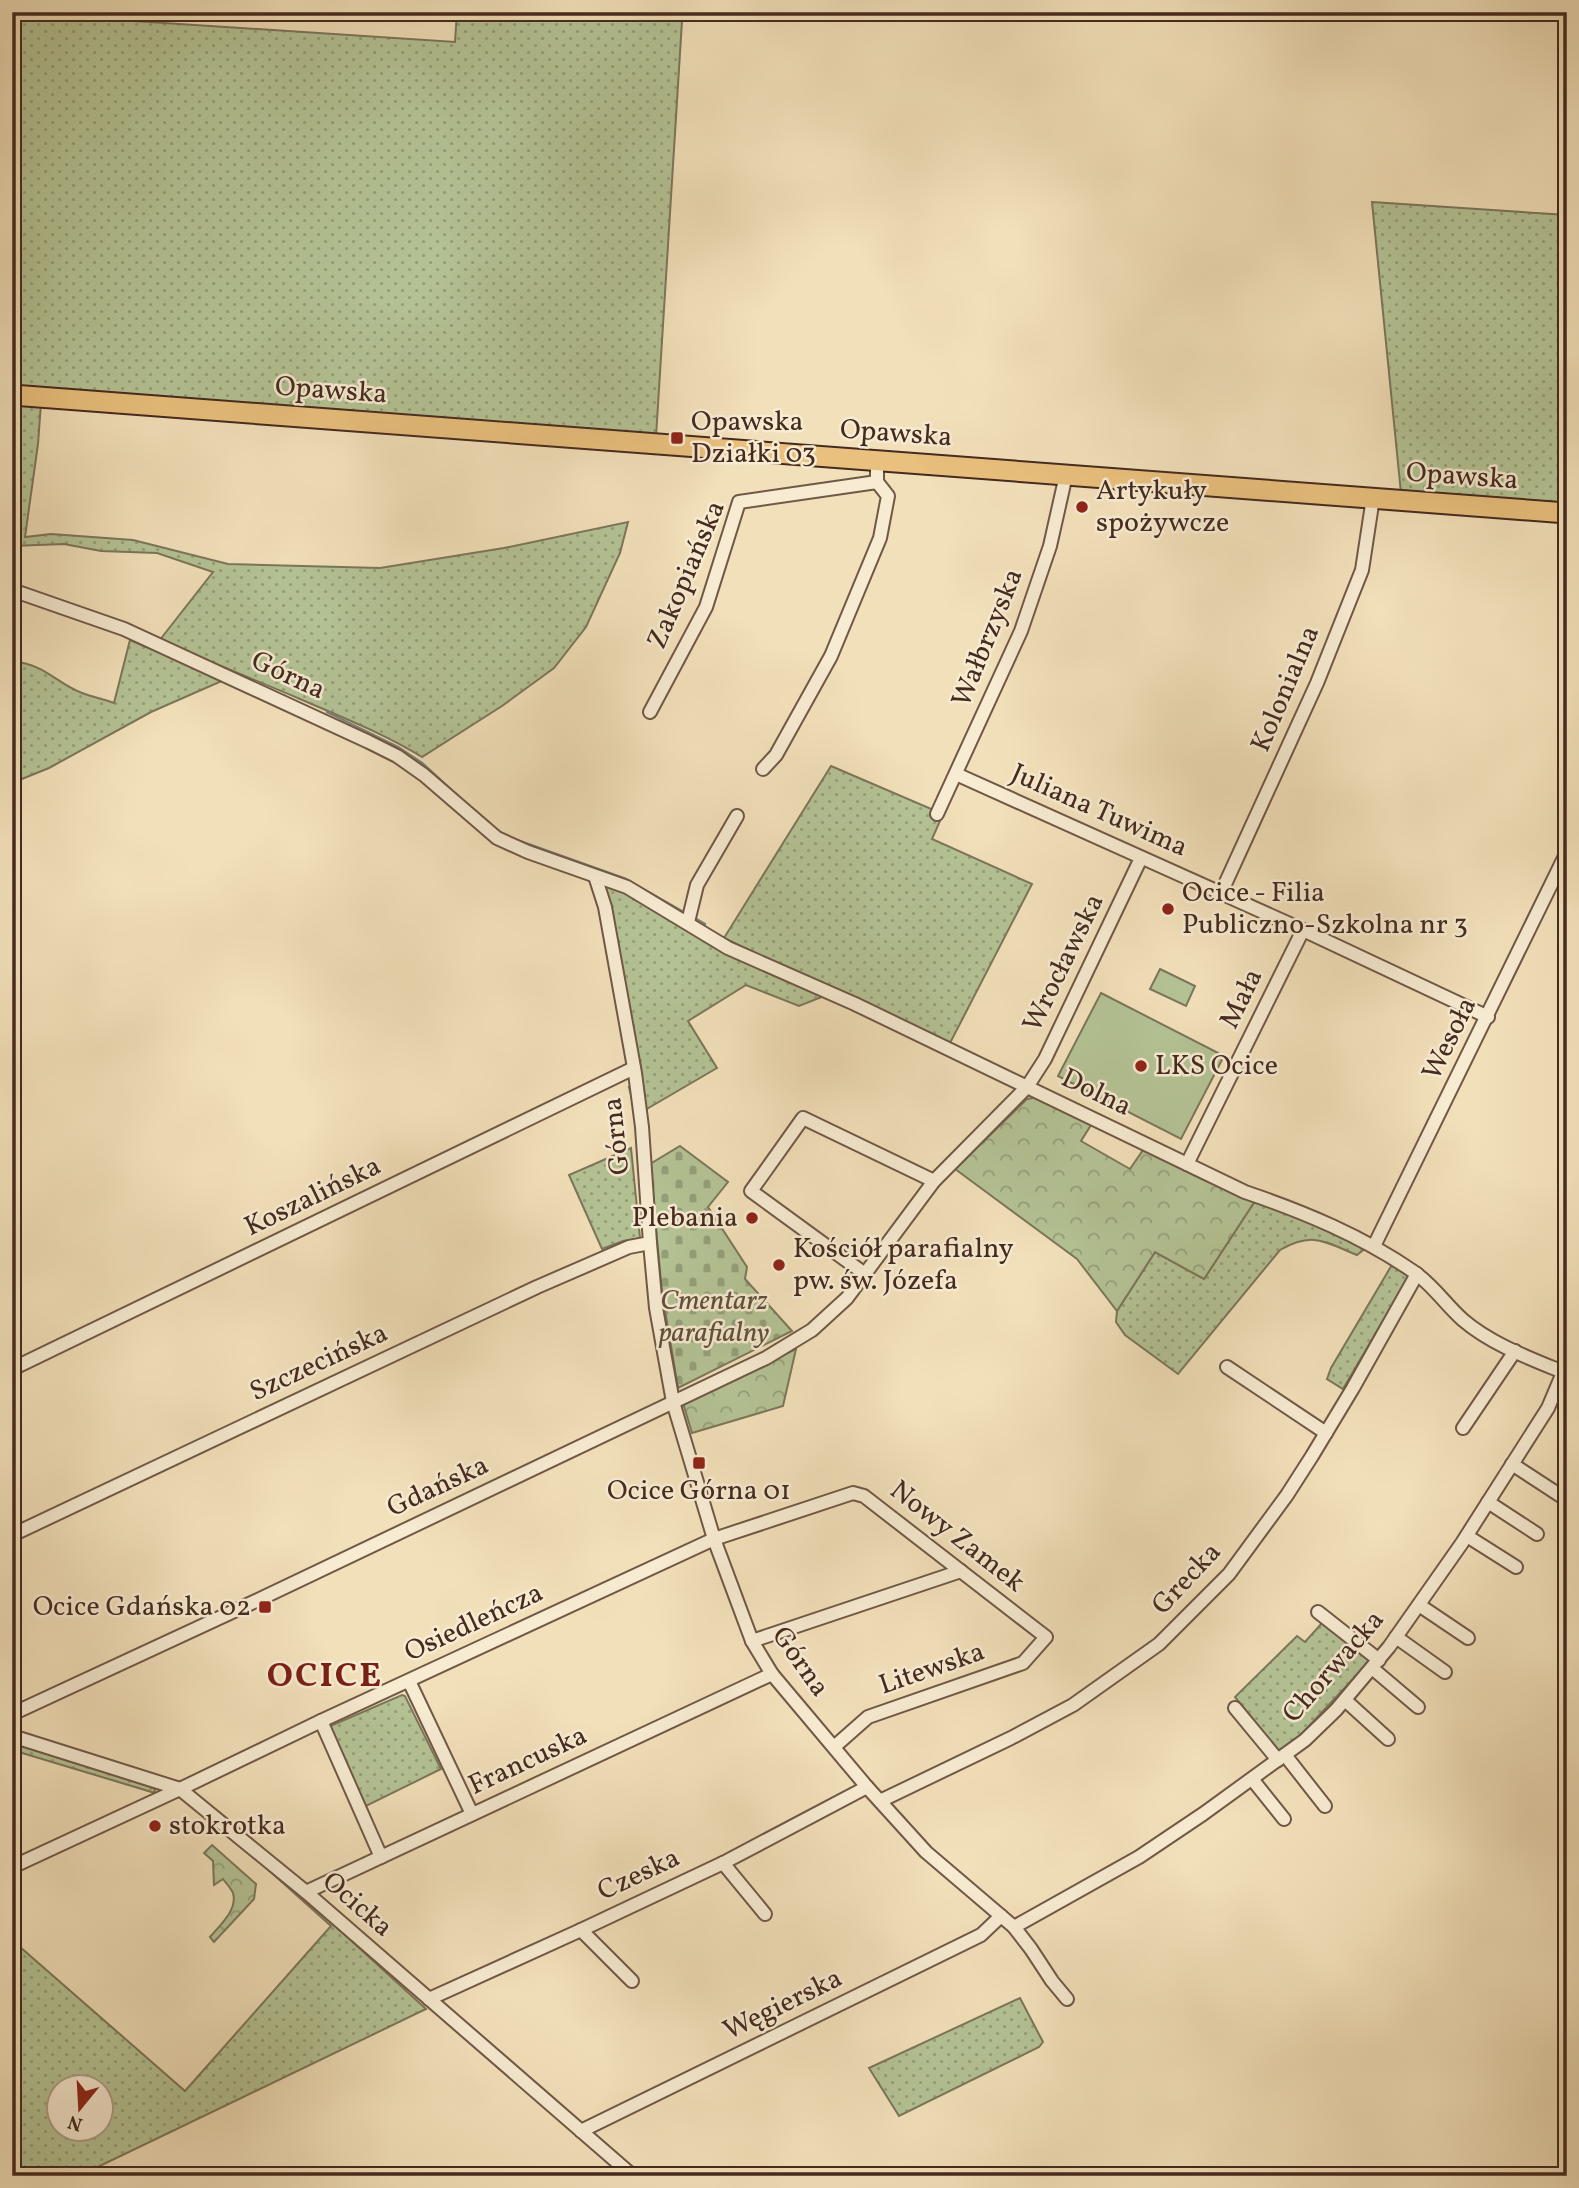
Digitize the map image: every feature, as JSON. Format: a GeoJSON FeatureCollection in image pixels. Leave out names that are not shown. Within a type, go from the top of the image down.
{"type":"FeatureCollection","features":[{"type":"Feature","properties":{"kind":"main road","name":"Opawska"},"geometry":{"type":"LineString","coordinates":[[12,395],[1567,513]]}},
{"type":"Feature","properties":{"kind":"street"},"geometry":{"type":"LineString","coordinates":[[763,769],[776,755],[831,656],[880,538],[888,496],[877,482],[877,460]]}},
{"type":"Feature","properties":{"kind":"street","name":"Wałbrzyska"},"geometry":{"type":"LineString","coordinates":[[937,814],[1021,631],[1051,546],[1066,475]]}},
{"type":"Feature","properties":{"kind":"street","name":"Zakopiańska"},"geometry":{"type":"LineString","coordinates":[[650,712],[706,607],[739,502],[877,482]]}},
{"type":"Feature","properties":{"kind":"street","name":"Kolonialna"},"geometry":{"type":"LineString","coordinates":[[1221,893],[1317,683],[1362,570],[1373,498]]}},
{"type":"Feature","properties":{"kind":"street","name":"Górna"},"geometry":{"type":"LineString","coordinates":[[12,590],[124,629],[369,742],[424,775],[497,838],[595,876],[605,906],[634,1068],[642,1127],[656,1308],[673,1402],[714,1539],[752,1641],[772,1674],[867,1787],[926,1852],[1014,1927],[1067,1999]]}},
{"type":"Feature","properties":{"kind":"street","name":"Juliana Tuwima"},"geometry":{"type":"LineString","coordinates":[[956,774],[1303,930],[1488,1017]]}},
{"type":"Feature","properties":{"kind":"street"},"geometry":{"type":"LineString","coordinates":[[689,916],[697,885],[737,816]]}},
{"type":"Feature","properties":{"kind":"street","name":"Wesoła"},"geometry":{"type":"LineString","coordinates":[[1374,1246],[1567,852]]}},
{"type":"Feature","properties":{"kind":"street","name":"Wrocławska"},"geometry":{"type":"LineString","coordinates":[[1027,1087],[1045,1059],[1141,858]]}},
{"type":"Feature","properties":{"kind":"street","name":"Dolna"},"geometry":{"type":"LineString","coordinates":[[595,876],[689,916],[728,948],[855,1004],[1245,1192],[1294,1209],[1374,1246],[1417,1274],[1464,1321],[1515,1351],[1565,1367]]}},
{"type":"Feature","properties":{"kind":"street","name":"Mała"},"geometry":{"type":"LineString","coordinates":[[1187,1164],[1303,930]]}},
{"type":"Feature","properties":{"kind":"street","name":"Koszalińska"},"geometry":{"type":"LineString","coordinates":[[12,1369],[634,1068]]}},
{"type":"Feature","properties":{"kind":"street","name":"Gdańska"},"geometry":{"type":"LineString","coordinates":[[12,1714],[766,1358],[812,1330],[846,1298],[934,1181],[1027,1087]]}},
{"type":"Feature","properties":{"kind":"street"},"geometry":{"type":"LineString","coordinates":[[864,1274],[751,1191],[803,1118],[934,1181]]}},
{"type":"Feature","properties":{"kind":"street","name":"Szczecińska"},"geometry":{"type":"LineString","coordinates":[[12,1535],[537,1287],[629,1247],[650,1243]]}},
{"type":"Feature","properties":{"kind":"street","name":"Grecka"},"geometry":{"type":"LineString","coordinates":[[880,1801],[1011,1738],[1073,1704],[1159,1644],[1228,1574],[1287,1495],[1326,1433],[1417,1274]]}},
{"type":"Feature","properties":{"kind":"street"},"geometry":{"type":"LineString","coordinates":[[1463,1428],[1515,1351]]}},
{"type":"Feature","properties":{"kind":"street"},"geometry":{"type":"LineString","coordinates":[[1227,1367],[1326,1433]]}},
{"type":"Feature","properties":{"kind":"street","name":"Chorwacka"},"geometry":{"type":"LineString","coordinates":[[1014,1927],[1139,1857],[1305,1740],[1345,1700],[1396,1637],[1467,1536],[1548,1408],[1565,1367]]}},
{"type":"Feature","properties":{"kind":"street"},"geometry":{"type":"LineString","coordinates":[[1513,1464],[1564,1498]]}},
{"type":"Feature","properties":{"kind":"street","name":"Nowy Zamek"},"geometry":{"type":"LineString","coordinates":[[714,1539],[853,1493],[864,1496],[1046,1637]]}},
{"type":"Feature","properties":{"kind":"street"},"geometry":{"type":"LineString","coordinates":[[1488,1502],[1537,1534]]}},
{"type":"Feature","properties":{"kind":"street"},"geometry":{"type":"LineString","coordinates":[[1467,1536],[1516,1567]]}},
{"type":"Feature","properties":{"kind":"street","name":"Osiedleńcza"},"geometry":{"type":"LineString","coordinates":[[12,1867],[714,1539]]}},
{"type":"Feature","properties":{"kind":"street"},"geometry":{"type":"LineString","coordinates":[[752,1641],[961,1571]]}},
{"type":"Feature","properties":{"kind":"street"},"geometry":{"type":"LineString","coordinates":[[1419,1605],[1468,1639]]}},
{"type":"Feature","properties":{"kind":"street"},"geometry":{"type":"LineString","coordinates":[[1318,1612],[1418,1707]]}},
{"type":"Feature","properties":{"kind":"street","name":"Litewska"},"geometry":{"type":"LineString","coordinates":[[834,1747],[868,1717],[1023,1662],[1046,1637]]}},
{"type":"Feature","properties":{"kind":"street"},"geometry":{"type":"LineString","coordinates":[[1396,1637],[1444,1672]]}},
{"type":"Feature","properties":{"kind":"street","name":"Francuska"},"geometry":{"type":"LineString","coordinates":[[306,1892],[772,1674]]}},
{"type":"Feature","properties":{"kind":"street"},"geometry":{"type":"LineString","coordinates":[[409,1681],[472,1814]]}},
{"type":"Feature","properties":{"kind":"street"},"geometry":{"type":"LineString","coordinates":[[1345,1700],[1388,1739]]}},
{"type":"Feature","properties":{"kind":"street"},"geometry":{"type":"LineString","coordinates":[[1235,1708],[1325,1806]]}},
{"type":"Feature","properties":{"kind":"street"},"geometry":{"type":"LineString","coordinates":[[321,1721],[381,1857]]}},
{"type":"Feature","properties":{"kind":"street","name":"Ocicka"},"geometry":{"type":"LineString","coordinates":[[12,1736],[180,1789],[306,1892],[633,2176]]}},
{"type":"Feature","properties":{"kind":"street"},"geometry":{"type":"LineString","coordinates":[[1252,1779],[1284,1819]]}},
{"type":"Feature","properties":{"kind":"street","name":"Czeska"},"geometry":{"type":"LineString","coordinates":[[429,1999],[723,1863],[867,1787]]}},
{"type":"Feature","properties":{"kind":"street"},"geometry":{"type":"LineString","coordinates":[[723,1863],[765,1914]]}},
{"type":"Feature","properties":{"kind":"street","name":"Węgierska"},"geometry":{"type":"LineString","coordinates":[[581,2131],[981,1935],[1001,1916]]}},
{"type":"Feature","properties":{"kind":"street"},"geometry":{"type":"LineString","coordinates":[[581,1930],[632,1981]]}},
{"type":"Feature","properties":{"kind":"green space"},"geometry":{"type":"Polygon","coordinates":[[[457,12],[568,12],[682,21],[656,437],[12,386],[12,13],[455,42],[457,12]]]}},
{"type":"Feature","properties":{"kind":"green space"},"geometry":{"type":"Polygon","coordinates":[[[1372,202],[1567,215],[1567,505],[1401,493],[1372,202]]]}},
{"type":"Feature","properties":{"kind":"green space"},"geometry":{"type":"Polygon","coordinates":[[[12,401],[41,403],[25,537],[51,534],[133,540],[228,564],[380,568],[504,548],[628,522],[620,553],[586,627],[554,668],[502,706],[422,757],[346,719],[159,641],[213,572],[157,553],[101,551],[64,544],[12,546],[12,401]]]}},
{"type":"Feature","properties":{"kind":"green space"},"geometry":{"type":"Polygon","coordinates":[[[130,640],[224,680],[151,712],[49,768],[12,783],[12,661],[34,666],[72,689],[114,703],[130,640]]]}},
{"type":"Feature","properties":{"kind":"green space"},"geometry":{"type":"Polygon","coordinates":[[[831,766],[943,814],[932,839],[1032,884],[949,1045],[724,938],[831,766]]]}},
{"type":"Feature","properties":{"kind":"green space"},"geometry":{"type":"Polygon","coordinates":[[[598,879],[827,995],[799,1006],[746,985],[688,1021],[717,1068],[645,1110],[598,879]]]}},
{"type":"Feature","properties":{"kind":"green space"},"geometry":{"type":"Polygon","coordinates":[[[1160,969],[1195,986],[1186,1006],[1150,989],[1160,969]]]}},
{"type":"Feature","properties":{"kind":"green space","name":"LKS Ocice"},"geometry":{"type":"Polygon","coordinates":[[[1101,993],[1224,1056],[1181,1139],[1058,1076],[1101,993]]]}},
{"type":"Feature","properties":{"kind":"green space"},"geometry":{"type":"Polygon","coordinates":[[[1039,1097],[1091,1125],[1081,1141],[1130,1169],[1143,1150],[1255,1201],[1204,1279],[1155,1252],[1117,1311],[1077,1259],[955,1169],[1027,1099],[1039,1097]]]}},
{"type":"Feature","properties":{"kind":"green space","name":"Cmentarz parafialny"},"geometry":{"type":"Polygon","coordinates":[[[680,1146],[728,1182],[708,1207],[747,1267],[745,1279],[792,1331],[678,1388],[662,1292],[650,1164],[680,1146]]]}},
{"type":"Feature","properties":{"kind":"green space"},"geometry":{"type":"Polygon","coordinates":[[[631,1148],[640,1238],[602,1249],[569,1175],[631,1148]]]}},
{"type":"Feature","properties":{"kind":"green space"},"geometry":{"type":"Polygon","coordinates":[[[1255,1201],[1278,1207],[1367,1247],[1357,1255],[1319,1240],[1310,1240],[1291,1244],[1280,1250],[1178,1374],[1125,1335],[1116,1322],[1117,1311],[1155,1252],[1204,1279],[1255,1201]]]}},
{"type":"Feature","properties":{"kind":"green space"},"geometry":{"type":"Polygon","coordinates":[[[1393,1263],[1411,1273],[1343,1389],[1327,1379],[1331,1368],[1393,1263]]]}},
{"type":"Feature","properties":{"kind":"green space"},"geometry":{"type":"Polygon","coordinates":[[[796,1349],[783,1406],[692,1433],[683,1403],[796,1349]]]}},
{"type":"Feature","properties":{"kind":"green space"},"geometry":{"type":"Polygon","coordinates":[[[1323,1622],[1370,1661],[1295,1741],[1278,1751],[1235,1697],[1297,1636],[1305,1642],[1323,1622]]]}},
{"type":"Feature","properties":{"kind":"green space"},"geometry":{"type":"Polygon","coordinates":[[[405,1696],[441,1769],[366,1806],[328,1727],[405,1696]]]}},
{"type":"Feature","properties":{"kind":"green space"},"geometry":{"type":"Polygon","coordinates":[[[12,1741],[154,1784],[155,1793],[12,1750],[12,1741]]]}},
{"type":"Feature","properties":{"kind":"green space"},"geometry":{"type":"Polygon","coordinates":[[[212,1845],[256,1884],[254,1899],[214,1942],[210,1937],[227,1917],[234,1899],[232,1891],[223,1879],[214,1885],[213,1861],[204,1853],[212,1845]]]}},
{"type":"Feature","properties":{"kind":"green space"},"geometry":{"type":"Polygon","coordinates":[[[264,1866],[333,1924],[426,2009],[79,2176],[12,2176],[12,1940],[185,2091],[331,1926],[264,1866]]]}},
{"type":"Feature","properties":{"kind":"green space"},"geometry":{"type":"Polygon","coordinates":[[[1020,1998],[1043,2042],[1039,2047],[899,2116],[869,2068],[1020,1998]]]}},
{"type":"Feature","properties":{"kind":"waterway"},"geometry":{"type":"LineString","coordinates":[[327,712],[398,747],[422,763],[459,797]]}},
{"type":"Feature","properties":{"kind":"waterway"},"geometry":{"type":"LineString","coordinates":[[495,829],[508,837]]}},
{"type":"Feature","properties":{"kind":"waterway"},"geometry":{"type":"LineString","coordinates":[[514,839],[626,879],[687,914]]}},
{"type":"Feature","properties":{"kind":"waterway"},"geometry":{"type":"LineString","coordinates":[[693,917],[705,924]]}},
{"type":"Feature","properties":{"kind":"waterway"},"geometry":{"type":"LineString","coordinates":[[629,1087],[633,1101]]}},
{"type":"Feature","properties":{"kind":"place","name":"Opawska Działki 03"},"geometry":{"type":"Point","coordinates":[677,438]}},
{"type":"Feature","properties":{"kind":"place","name":"Artykuły spożywcze"},"geometry":{"type":"Point","coordinates":[1082,507]}},
{"type":"Feature","properties":{"kind":"place","name":"Ocice - Filia Publiczno-Szkolna nr 3"},"geometry":{"type":"Point","coordinates":[1168,909]}},
{"type":"Feature","properties":{"kind":"place","name":"LKS Ocice"},"geometry":{"type":"Point","coordinates":[1141,1066]}},
{"type":"Feature","properties":{"kind":"place","name":"Plebania"},"geometry":{"type":"Point","coordinates":[752,1218]}},
{"type":"Feature","properties":{"kind":"place","name":"Kościół parafialny pw. św. Józefa"},"geometry":{"type":"Point","coordinates":[779,1265]}},
{"type":"Feature","properties":{"kind":"place","name":"Ocice Górna 01"},"geometry":{"type":"Point","coordinates":[699,1463]}},
{"type":"Feature","properties":{"kind":"place","name":"Ocice Gdańska 02"},"geometry":{"type":"Point","coordinates":[265,1607]}},
{"type":"Feature","properties":{"kind":"place","name":"stokrotka"},"geometry":{"type":"Point","coordinates":[155,1826]}},
{"type":"Feature","properties":{"kind":"district","name":"OCICE"},"geometry":{"type":"Point","coordinates":[325,1677]}}]}
